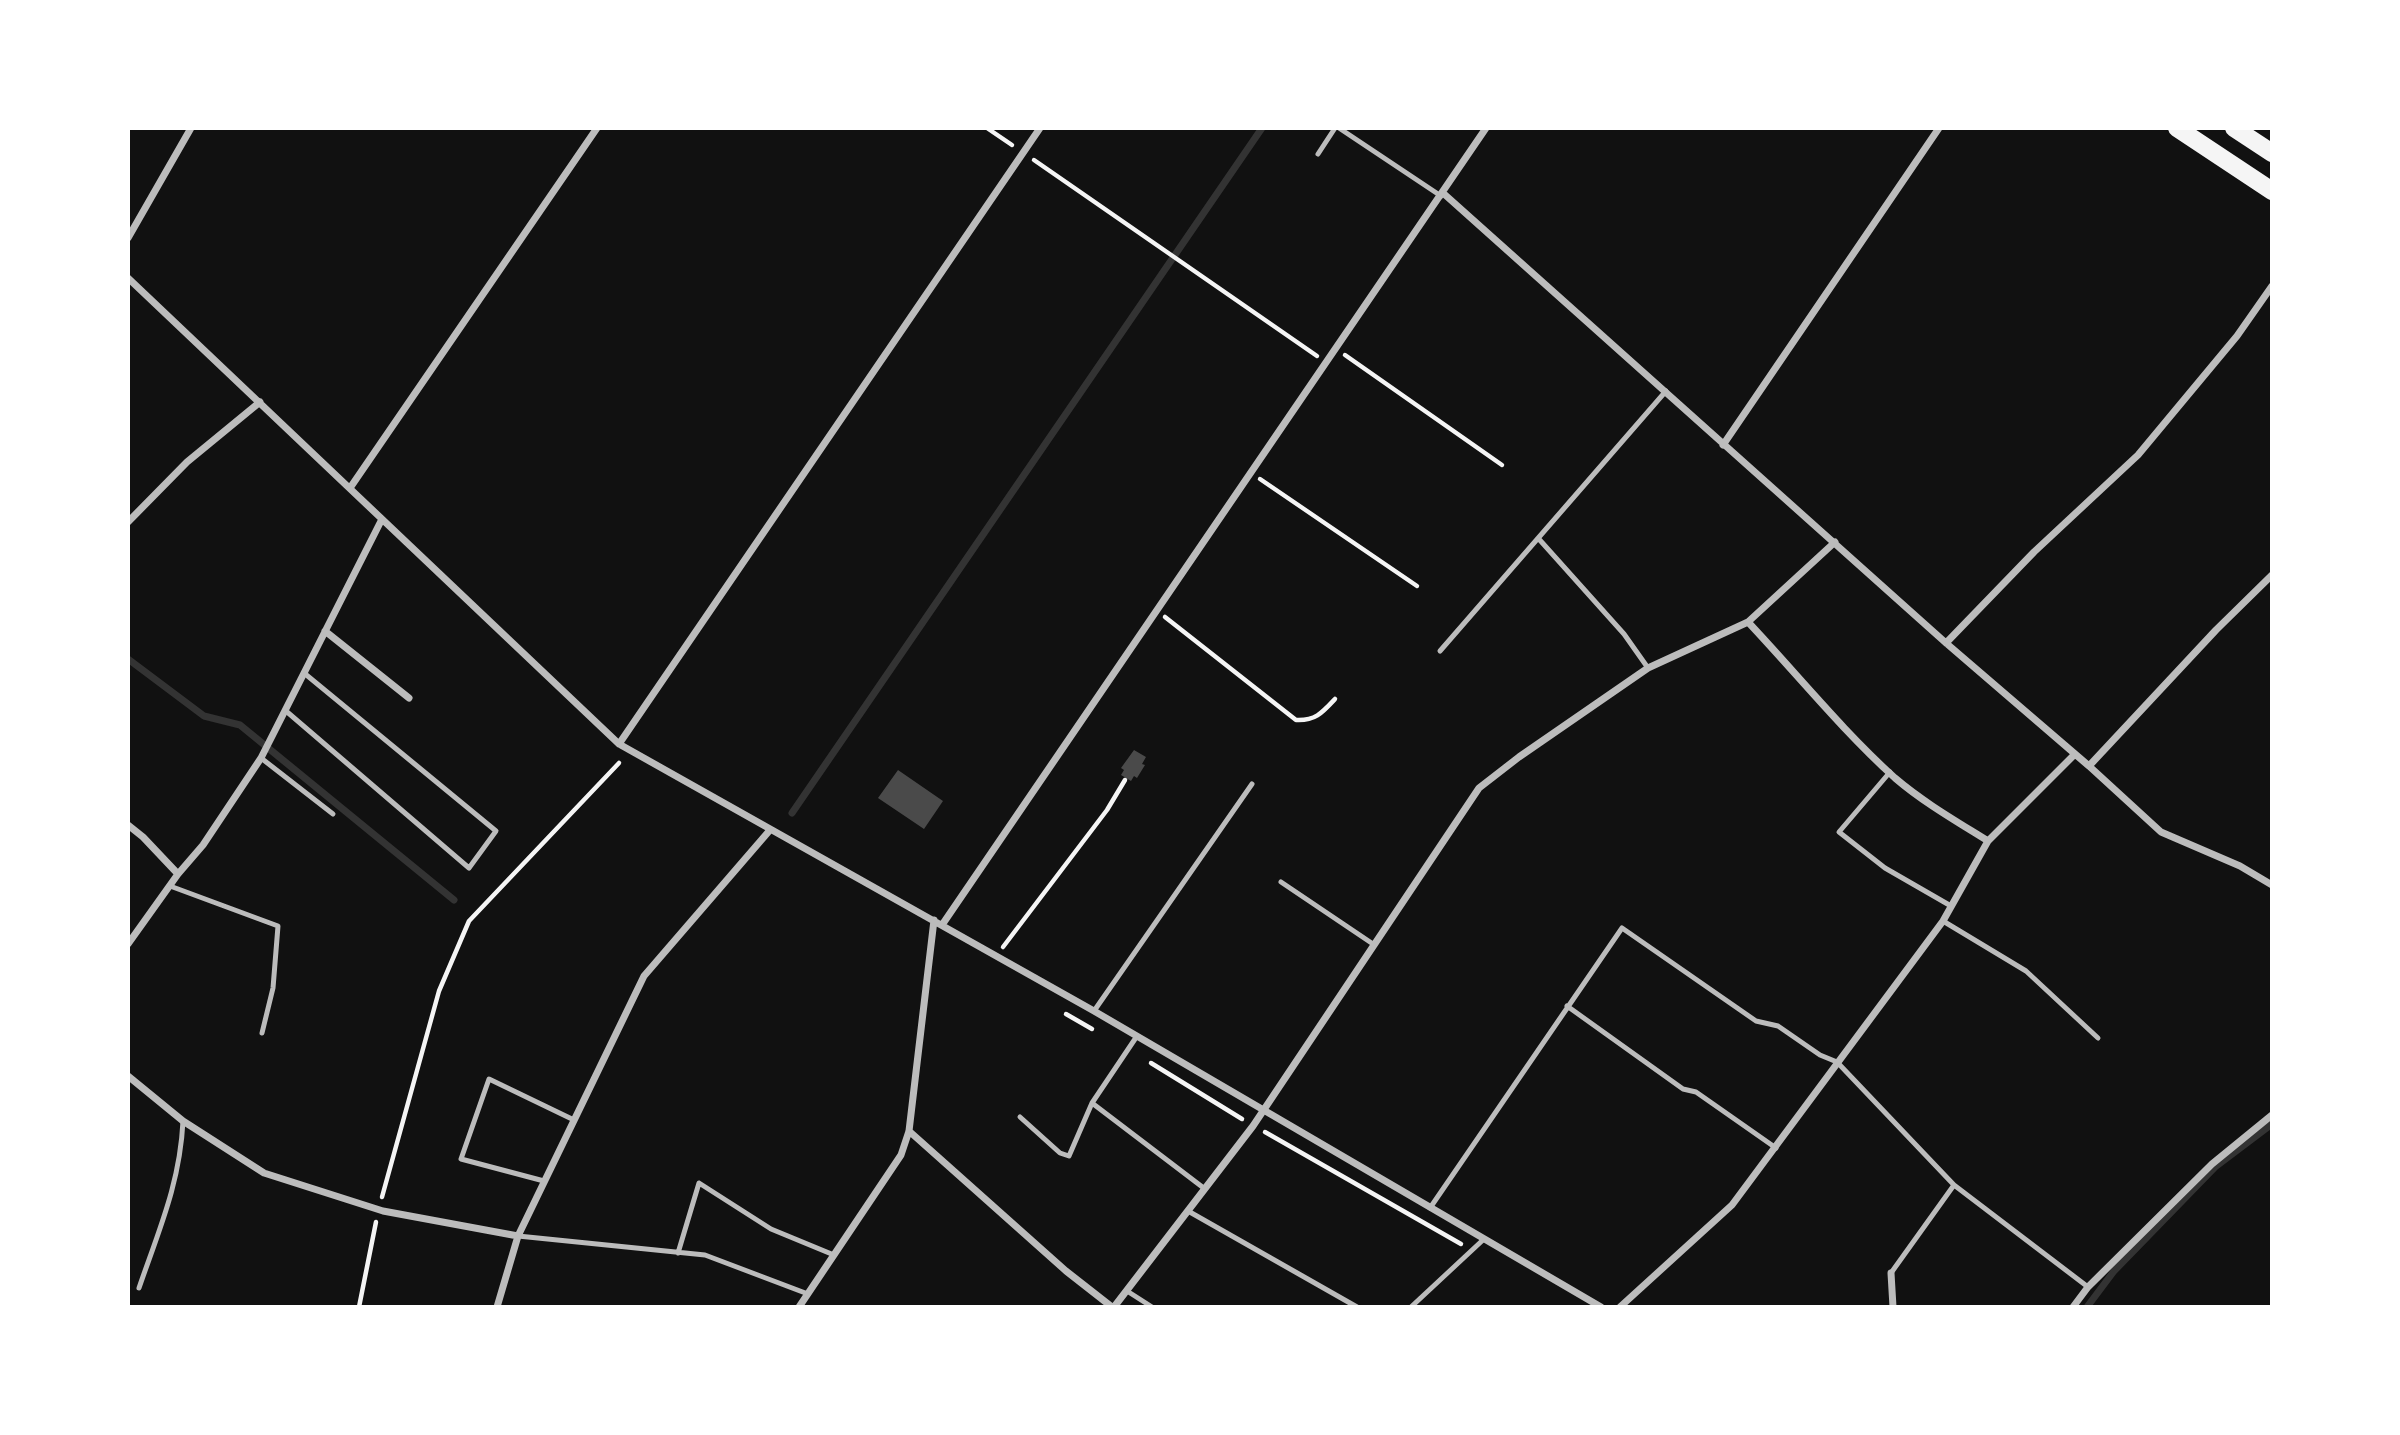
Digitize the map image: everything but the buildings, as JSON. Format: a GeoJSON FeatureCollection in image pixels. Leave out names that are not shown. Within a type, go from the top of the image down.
{"type":"FeatureCollection","features":[{"type":"Feature","properties":{"kind":"main road"},"geometry":{"type":"LineString","coordinates":[[2178,128],[2272,191]]}},
{"type":"Feature","properties":{"kind":"main road"},"geometry":{"type":"LineString","coordinates":[[2234,128],[2272,153]]}},
{"type":"Feature","properties":{"kind":"street"},"geometry":{"type":"LineString","coordinates":[[128,239],[191,128]]}},
{"type":"Feature","properties":{"kind":"street"},"geometry":{"type":"LineString","coordinates":[[350,488],[597,128]]}},
{"type":"Feature","properties":{"kind":"street"},"geometry":{"type":"LineString","coordinates":[[619,744],[1040,128]]}},
{"type":"Feature","properties":{"kind":"street"},"geometry":{"type":"LineString","coordinates":[[942,925],[1486,128]]}},
{"type":"Feature","properties":{"kind":"street"},"geometry":{"type":"LineString","coordinates":[[1723,445],[1939,128]]}},
{"type":"Feature","properties":{"kind":"street"},"geometry":{"type":"LineString","coordinates":[[1442,194],[2161,832],[2241,866],[2272,885]]}},
{"type":"Feature","properties":{"kind":"street"},"geometry":{"type":"LineString","coordinates":[[128,278],[619,744],[1094,1011],[1601,1307]]}},
{"type":"Feature","properties":{"kind":"street"},"geometry":{"type":"LineString","coordinates":[[1946,643],[2034,552],[2138,456],[2237,336],[2272,286]]}},
{"type":"Feature","properties":{"kind":"street"},"geometry":{"type":"LineString","coordinates":[[128,522],[187,462],[260,402]]}},
{"type":"Feature","properties":{"kind":"street"},"geometry":{"type":"LineString","coordinates":[[128,944],[178,874],[203,845],[261,758],[382,519]]}},
{"type":"Feature","properties":{"kind":"street"},"geometry":{"type":"LineString","coordinates":[[909,1131],[1066,1271],[1113,1307],[1253,1126],[1479,788],[1519,757],[1648,668],[1748,622],[1835,542]]}},
{"type":"Feature","properties":{"kind":"street"},"geometry":{"type":"LineString","coordinates":[[2089,766],[2216,630],[2272,575]]}},
{"type":"Feature","properties":{"kind":"street"},"geometry":{"type":"LineString","coordinates":[[1748,622],[1890,772],[1933,807],[1988,841]]}},
{"type":"Feature","properties":{"kind":"street"},"geometry":{"type":"LineString","coordinates":[[325,631],[409,698]]}},
{"type":"Feature","properties":{"kind":"street"},"geometry":{"type":"LineString","coordinates":[[1620,1307],[1732,1205],[1943,922],[1988,841],[2076,754]]}},
{"type":"Feature","properties":{"kind":"street"},"geometry":{"type":"LineString","coordinates":[[128,825],[178,874]]}},
{"type":"Feature","properties":{"kind":"street"},"geometry":{"type":"LineString","coordinates":[[497,1307],[518,1236],[644,976],[770,830]]}},
{"type":"Feature","properties":{"kind":"street"},"geometry":{"type":"LineString","coordinates":[[799,1307],[901,1155],[909,1131],[934,920]]}},
{"type":"Feature","properties":{"kind":"street"},"geometry":{"type":"LineString","coordinates":[[128,1076],[183,1121],[264,1173],[379,1209],[518,1236]]}},
{"type":"Feature","properties":{"kind":"street"},"geometry":{"type":"LineString","coordinates":[[2073,1307],[2088,1287],[2212,1164],[2272,1115]]}},
{"type":"Feature","properties":{"kind":"street"},"geometry":{"type":"LineString","coordinates":[[1891,1273],[1893,1307]]}},
{"type":"Feature","properties":{"kind":"lane"},"geometry":{"type":"LineString","coordinates":[[1318,154],[1337,128],[1442,194]]}},
{"type":"Feature","properties":{"kind":"lane"},"geometry":{"type":"LineString","coordinates":[[1440,651],[1666,391]]}},
{"type":"Feature","properties":{"kind":"lane"},"geometry":{"type":"LineString","coordinates":[[1538,538],[1625,634],[1648,668]]}},
{"type":"Feature","properties":{"kind":"lane"},"geometry":{"type":"LineString","coordinates":[[286,711],[468,868],[496,831],[304,673]]}},
{"type":"Feature","properties":{"kind":"lane"},"geometry":{"type":"LineString","coordinates":[[261,758],[333,814]]}},
{"type":"Feature","properties":{"kind":"lane"},"geometry":{"type":"LineString","coordinates":[[1890,772],[1839,832],[1885,868],[1951,906]]}},
{"type":"Feature","properties":{"kind":"lane"},"geometry":{"type":"LineString","coordinates":[[1094,1011],[1252,784]]}},
{"type":"Feature","properties":{"kind":"lane"},"geometry":{"type":"LineString","coordinates":[[1281,882],[1373,944]]}},
{"type":"Feature","properties":{"kind":"lane"},"geometry":{"type":"LineString","coordinates":[[170,886],[278,926],[273,988],[262,1033]]}},
{"type":"Feature","properties":{"kind":"lane"},"geometry":{"type":"LineString","coordinates":[[1943,922],[2026,971],[2098,1038]]}},
{"type":"Feature","properties":{"kind":"lane"},"geometry":{"type":"LineString","coordinates":[[1430,1208],[1622,928],[1756,1021],[1778,1026],[1820,1055],[1837,1062],[1954,1185],[2088,1287]]}},
{"type":"Feature","properties":{"kind":"lane"},"geometry":{"type":"LineString","coordinates":[[1567,1006],[1684,1089],[1696,1092],[1776,1148]]}},
{"type":"Feature","properties":{"kind":"lane"},"geometry":{"type":"LineString","coordinates":[[1020,1117],[1060,1153],[1069,1156],[1092,1103],[1137,1036]]}},
{"type":"Feature","properties":{"kind":"lane"},"geometry":{"type":"LineString","coordinates":[[544,1181],[461,1159],[489,1079],[574,1120]]}},
{"type":"Feature","properties":{"kind":"lane"},"geometry":{"type":"LineString","coordinates":[[1092,1103],[1205,1189]]}},
{"type":"Feature","properties":{"kind":"lane"},"geometry":{"type":"LineString","coordinates":[[139,1288],[174,1185],[181,1154],[183,1121]]}},
{"type":"Feature","properties":{"kind":"lane"},"geometry":{"type":"LineString","coordinates":[[678,1253],[699,1183],[771,1229],[834,1255]]}},
{"type":"Feature","properties":{"kind":"lane"},"geometry":{"type":"LineString","coordinates":[[1891,1273],[1954,1185]]}},
{"type":"Feature","properties":{"kind":"lane"},"geometry":{"type":"LineString","coordinates":[[1188,1210],[1357,1307]]}},
{"type":"Feature","properties":{"kind":"lane"},"geometry":{"type":"LineString","coordinates":[[518,1236],[705,1255],[808,1294]]}},
{"type":"Feature","properties":{"kind":"lane"},"geometry":{"type":"LineString","coordinates":[[1410,1307],[1484,1239]]}},
{"type":"Feature","properties":{"kind":"lane"},"geometry":{"type":"LineString","coordinates":[[1127,1290],[1152,1307]]}},
{"type":"Feature","properties":{"kind":"path"},"geometry":{"type":"LineString","coordinates":[[987,128],[1326,362]]}},
{"type":"Feature","properties":{"kind":"path"},"geometry":{"type":"LineString","coordinates":[[1336,348],[1502,465]]}},
{"type":"Feature","properties":{"kind":"path"},"geometry":{"type":"LineString","coordinates":[[1251,472],[1417,586]]}},
{"type":"Feature","properties":{"kind":"path"},"geometry":{"type":"LineString","coordinates":[[1157,610],[1296,720],[1310,721],[1335,699]]}},
{"type":"Feature","properties":{"kind":"path"},"geometry":{"type":"LineString","coordinates":[[359,1307],[379,1209],[439,991],[469,920],[619,763]]}},
{"type":"Feature","properties":{"kind":"path"},"geometry":{"type":"LineString","coordinates":[[996,956],[1107,810],[1125,780]]}},
{"type":"Feature","properties":{"kind":"waterway"},"geometry":{"type":"LineString","coordinates":[[792,813],[1262,128]]}},
{"type":"Feature","properties":{"kind":"waterway"},"geometry":{"type":"LineString","coordinates":[[128,659],[204,716],[240,725],[454,900]]}},
{"type":"Feature","properties":{"kind":"waterway"},"geometry":{"type":"LineString","coordinates":[[2087,1307],[2114,1271],[2215,1167],[2272,1124]]}}]}
